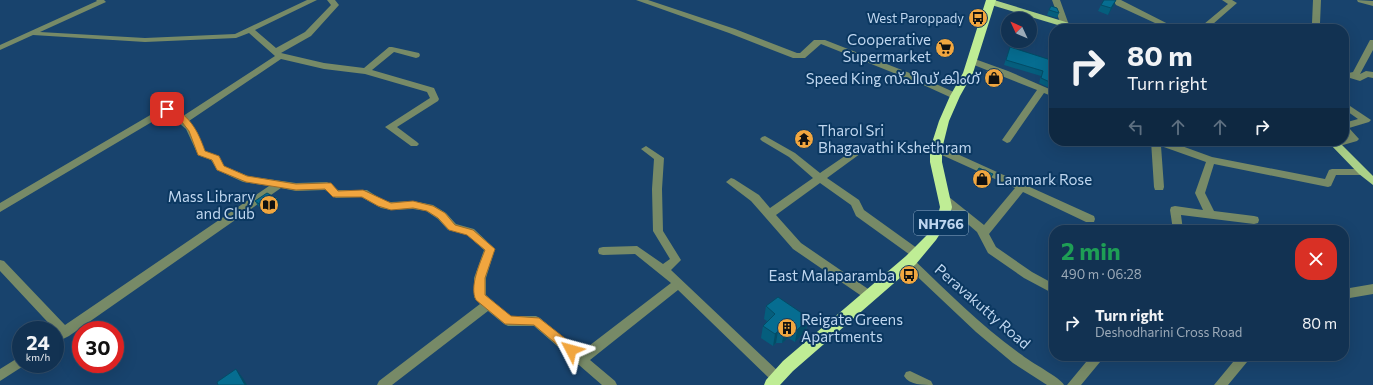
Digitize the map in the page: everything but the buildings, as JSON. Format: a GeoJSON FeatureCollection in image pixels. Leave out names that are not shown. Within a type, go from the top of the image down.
{"type":"FeatureCollection","features":[{"type":"Feature","properties":{"kind":"highway","name":"NH766"},"geometry":{"type":"LineString","coordinates":[[774,381],[788,366],[913,258],[932,237],[943,220],[946,207],[936,162],[936,149],[939,133],[955,96],[968,73],[991,1]]}},
{"type":"Feature","properties":{"kind":"main road"},"geometry":{"type":"LineString","coordinates":[[991,1],[1062,24]]}},
{"type":"Feature","properties":{"kind":"main road"},"geometry":{"type":"LineString","coordinates":[[1338,146],[1362,172],[1373,181]]}},
{"type":"Feature","properties":{"kind":"street"},"geometry":{"type":"LineString","coordinates":[[0,48],[102,2],[100,0]]}},
{"type":"Feature","properties":{"kind":"street"},"geometry":{"type":"LineString","coordinates":[[35,31],[36,34],[145,40],[236,36],[313,0]]}},
{"type":"Feature","properties":{"kind":"street"},"geometry":{"type":"LineString","coordinates":[[184,120],[308,34],[335,5],[331,0]]}},
{"type":"Feature","properties":{"kind":"street"},"geometry":{"type":"LineString","coordinates":[[640,0],[732,31],[796,56],[802,56],[817,42],[822,42],[848,54],[932,84],[955,96]]}},
{"type":"Feature","properties":{"kind":"street"},"geometry":{"type":"LineString","coordinates":[[1056,0],[1065,24]]}},
{"type":"Feature","properties":{"kind":"street"},"geometry":{"type":"LineString","coordinates":[[1117,0],[1126,6],[1164,24]]}},
{"type":"Feature","properties":{"kind":"street"},"geometry":{"type":"LineString","coordinates":[[1208,24],[1233,3],[1226,0]]}},
{"type":"Feature","properties":{"kind":"street"},"geometry":{"type":"LineString","coordinates":[[1316,24],[1317,0]]}},
{"type":"Feature","properties":{"kind":"street"},"geometry":{"type":"LineString","coordinates":[[1361,0],[1373,4]]}},
{"type":"Feature","properties":{"kind":"street"},"geometry":{"type":"LineString","coordinates":[[250,30],[278,54],[324,66],[366,72],[431,90],[435,99],[390,127],[414,144]]}},
{"type":"Feature","properties":{"kind":"street"},"geometry":{"type":"LineString","coordinates":[[1349,75],[1356,74],[1373,42]]}},
{"type":"Feature","properties":{"kind":"street"},"geometry":{"type":"LineString","coordinates":[[366,72],[392,49],[416,55]]}},
{"type":"Feature","properties":{"kind":"street"},"geometry":{"type":"LineString","coordinates":[[972,61],[1005,73],[1049,92]]}},
{"type":"Feature","properties":{"kind":"street"},"geometry":{"type":"LineString","coordinates":[[1349,76],[1360,78],[1366,74],[1373,75]]}},
{"type":"Feature","properties":{"kind":"street"},"geometry":{"type":"LineString","coordinates":[[1007,140],[1041,90]]}},
{"type":"Feature","properties":{"kind":"street"},"geometry":{"type":"LineString","coordinates":[[1349,108],[1366,120],[1349,125]]}},
{"type":"Feature","properties":{"kind":"street"},"geometry":{"type":"LineString","coordinates":[[0,208],[167,109],[184,120],[193,130],[201,153],[216,158],[220,168],[246,179],[296,187],[327,186],[336,194],[363,193],[382,204],[391,206],[413,205],[429,208],[442,216],[452,228],[470,232],[490,249],[480,278],[480,297],[508,320],[536,321],[611,385]]}},
{"type":"Feature","properties":{"kind":"street"},"geometry":{"type":"LineString","coordinates":[[1349,133],[1354,139],[1349,140]]}},
{"type":"Feature","properties":{"kind":"street","name":"Peravakutty Road"},"geometry":{"type":"LineString","coordinates":[[765,139],[792,155],[820,178],[855,203],[860,213],[913,258],[970,319],[1019,360],[1058,385]]}},
{"type":"Feature","properties":{"kind":"street"},"geometry":{"type":"LineString","coordinates":[[1157,146],[1159,187]]}},
{"type":"Feature","properties":{"kind":"street"},"geometry":{"type":"LineString","coordinates":[[1171,146],[1211,160],[1328,183],[1332,172],[1362,172]]}},
{"type":"Feature","properties":{"kind":"street"},"geometry":{"type":"LineString","coordinates":[[646,149],[659,158],[657,189],[658,231],[676,260],[663,271]]}},
{"type":"Feature","properties":{"kind":"street"},"geometry":{"type":"LineString","coordinates":[[769,214],[861,149]]}},
{"type":"Feature","properties":{"kind":"street"},"geometry":{"type":"LineString","coordinates":[[936,149],[1090,219]]}},
{"type":"Feature","properties":{"kind":"street"},"geometry":{"type":"LineString","coordinates":[[1210,214],[1200,193],[1211,160]]}},
{"type":"Feature","properties":{"kind":"street"},"geometry":{"type":"LineString","coordinates":[[731,182],[755,198],[797,246],[870,296]]}},
{"type":"Feature","properties":{"kind":"street"},"geometry":{"type":"LineString","coordinates":[[0,264],[65,332],[280,184]]}},
{"type":"Feature","properties":{"kind":"street"},"geometry":{"type":"LineString","coordinates":[[983,233],[1022,187]]}},
{"type":"Feature","properties":{"kind":"street"},"geometry":{"type":"LineString","coordinates":[[945,200],[981,229],[992,250],[1028,275],[1049,286]]}},
{"type":"Feature","properties":{"kind":"street"},"geometry":{"type":"LineString","coordinates":[[1178,225],[1176,210],[1254,220]]}},
{"type":"Feature","properties":{"kind":"street"},"geometry":{"type":"LineString","coordinates":[[603,251],[637,250],[678,284],[774,381]]}},
{"type":"Feature","properties":{"kind":"street"},"geometry":{"type":"LineString","coordinates":[[582,359],[678,284]]}},
{"type":"Feature","properties":{"kind":"street"},"geometry":{"type":"LineString","coordinates":[[1349,293],[1373,289]]}},
{"type":"Feature","properties":{"kind":"street"},"geometry":{"type":"LineString","coordinates":[[383,385],[489,304]]}},
{"type":"Feature","properties":{"kind":"street"},"geometry":{"type":"LineString","coordinates":[[1073,385],[1095,361]]}},
{"type":"Feature","properties":{"kind":"street"},"geometry":{"type":"LineString","coordinates":[[1220,385],[1242,361]]}},
{"type":"Feature","properties":{"kind":"street"},"geometry":{"type":"LineString","coordinates":[[0,376],[12,367]]}},
{"type":"Feature","properties":{"kind":"street"},"geometry":{"type":"LineString","coordinates":[[910,376],[927,385]]}},
{"type":"Feature","properties":{"kind":"place","name":"West Paroppady"},"geometry":{"type":"Point","coordinates":[978,18]}},
{"type":"Feature","properties":{"kind":"place","name":"Cooperative Supermarket"},"geometry":{"type":"Point","coordinates":[945,48]}},
{"type":"Feature","properties":{"kind":"place","name":"Speed King സ്പീഡ് കിംഗ്"},"geometry":{"type":"Point","coordinates":[994,78]}},
{"type":"Feature","properties":{"kind":"place","name":"Tharol Sri Bhagavathi Kshethram"},"geometry":{"type":"Point","coordinates":[804,139]}},
{"type":"Feature","properties":{"kind":"place","name":"Lanmark Rose"},"geometry":{"type":"Point","coordinates":[982,179]}},
{"type":"Feature","properties":{"kind":"place","name":"Mass Library and Club"},"geometry":{"type":"Point","coordinates":[269,205]}},
{"type":"Feature","properties":{"kind":"place","name":"East Malaparamba"},"geometry":{"type":"Point","coordinates":[909,275]}},
{"type":"Feature","properties":{"kind":"place","name":"Reigate Greens Apartments"},"geometry":{"type":"Point","coordinates":[787,328]}},
{"type":"Feature","properties":{"kind":"route"},"geometry":{"type":"LineString","coordinates":[[167,109],[184,120],[193,130],[201,153],[216,158],[220,168],[246,179],[296,187],[327,186],[336,194],[363,193],[382,204],[391,206],[413,205],[429,208],[442,216],[452,228],[470,232],[490,249],[480,278],[480,297],[508,320],[536,321],[571,350]]}}]}
